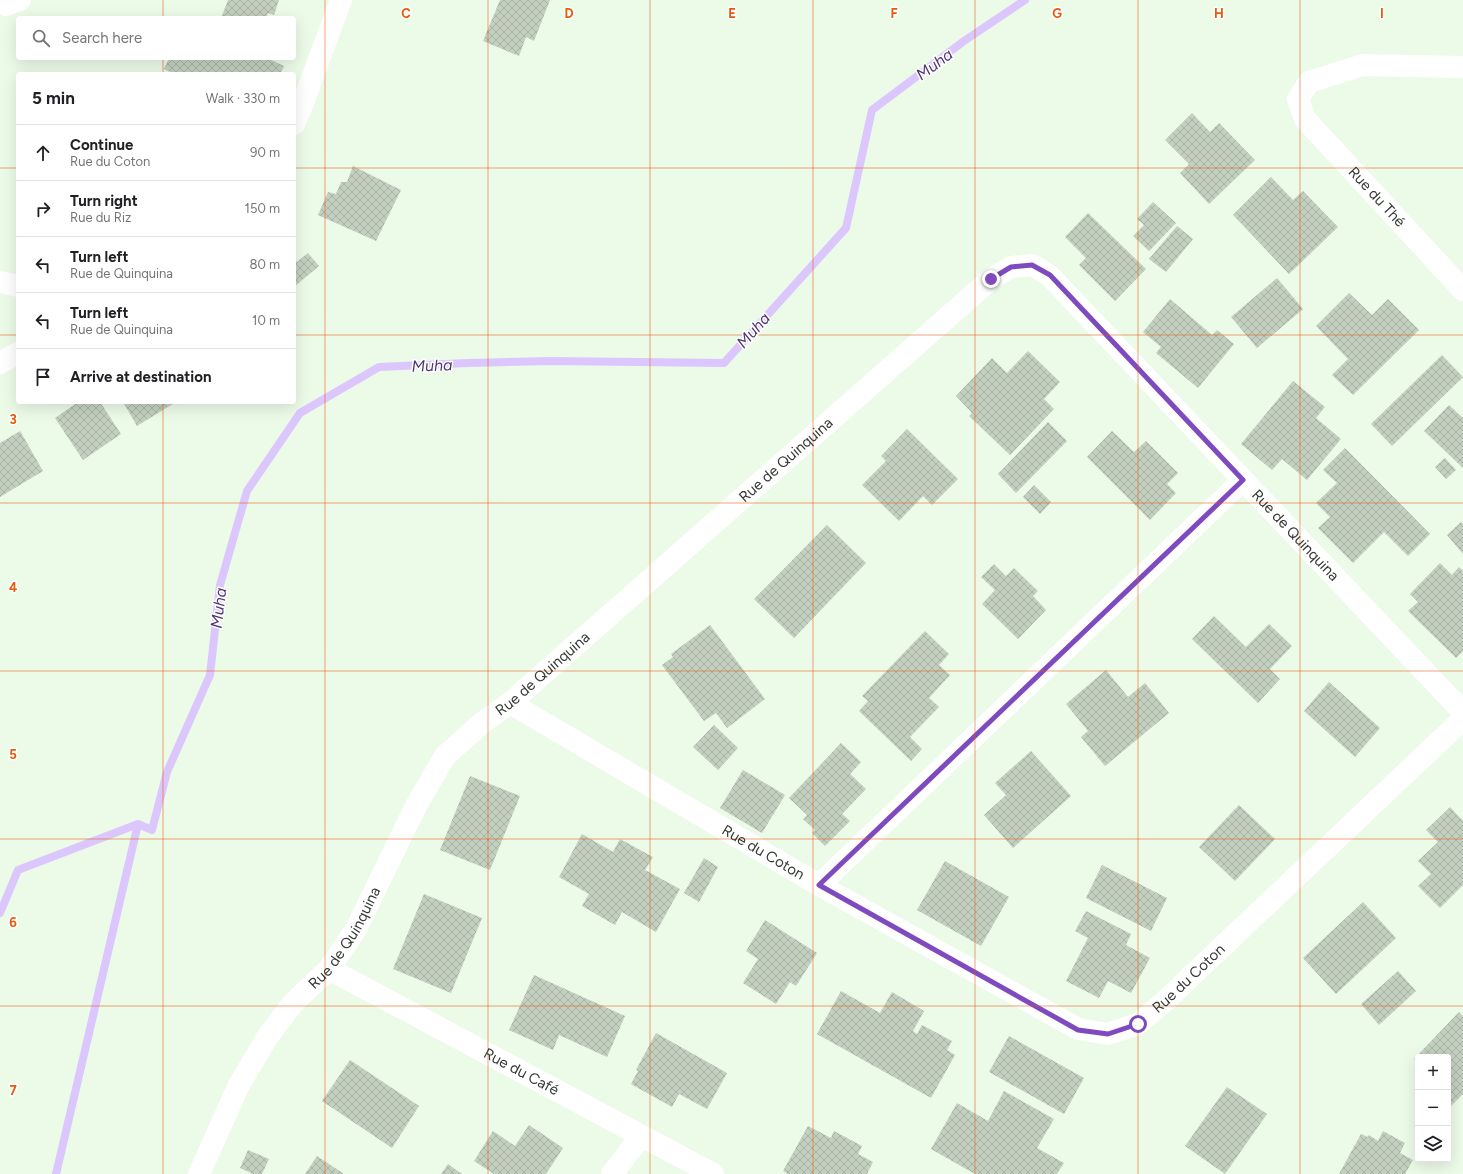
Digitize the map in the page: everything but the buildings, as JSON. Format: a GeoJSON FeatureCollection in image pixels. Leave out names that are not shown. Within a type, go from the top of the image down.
{"type":"FeatureCollection","features":[{"type":"Feature","properties":{"kind":"street"},"geometry":{"type":"LineString","coordinates":[[0,4],[6,5],[20,0]]}},
{"type":"Feature","properties":{"kind":"street"},"geometry":{"type":"LineString","coordinates":[[296,119],[341,0]]}},
{"type":"Feature","properties":{"kind":"street","name":"Rue du Thé"},"geometry":{"type":"LineString","coordinates":[[1463,67],[1363,65],[1309,82],[1298,99],[1305,119],[1463,290]]}},
{"type":"Feature","properties":{"kind":"street","name":"Rue de Quinquina"},"geometry":{"type":"LineString","coordinates":[[199,1174],[239,1085],[268,1036],[294,1002],[329,969],[356,929],[416,806],[445,756],[482,723],[510,703],[991,279],[1011,267],[1032,265],[1050,275],[1463,712]]}},
{"type":"Feature","properties":{"kind":"street"},"geometry":{"type":"LineString","coordinates":[[0,282],[16,286]]}},
{"type":"Feature","properties":{"kind":"street"},"geometry":{"type":"LineString","coordinates":[[0,363],[16,354]]}},
{"type":"Feature","properties":{"kind":"street"},"geometry":{"type":"LineString","coordinates":[[819,885],[1243,480]]}},
{"type":"Feature","properties":{"kind":"street","name":"Rue du Coton"},"geometry":{"type":"LineString","coordinates":[[510,703],[819,885],[1078,1030],[1108,1034],[1138,1024],[1166,1000],[1463,719]]}},
{"type":"Feature","properties":{"kind":"street","name":"Rue du Café"},"geometry":{"type":"LineString","coordinates":[[329,969],[713,1174]]}},
{"type":"Feature","properties":{"kind":"street"},"geometry":{"type":"LineString","coordinates":[[612,1174],[641,1136]]}},
{"type":"Feature","properties":{"kind":"waterway","name":"Muha"},"geometry":{"type":"LineString","coordinates":[[0,913],[18,870],[138,824],[152,830],[167,772],[210,675],[220,585],[247,491],[300,413],[379,367],[550,361],[724,363],[846,228],[872,110],[964,41],[1025,0]]}},
{"type":"Feature","properties":{"kind":"waterway"},"geometry":{"type":"LineString","coordinates":[[56,1174],[138,824]]}},
{"type":"Feature","properties":{"kind":"route"},"geometry":{"type":"LineString","coordinates":[[991,279],[1011,267],[1032,265],[1050,275],[1243,480],[819,885],[1078,1030],[1108,1034],[1138,1024]]}}]}
